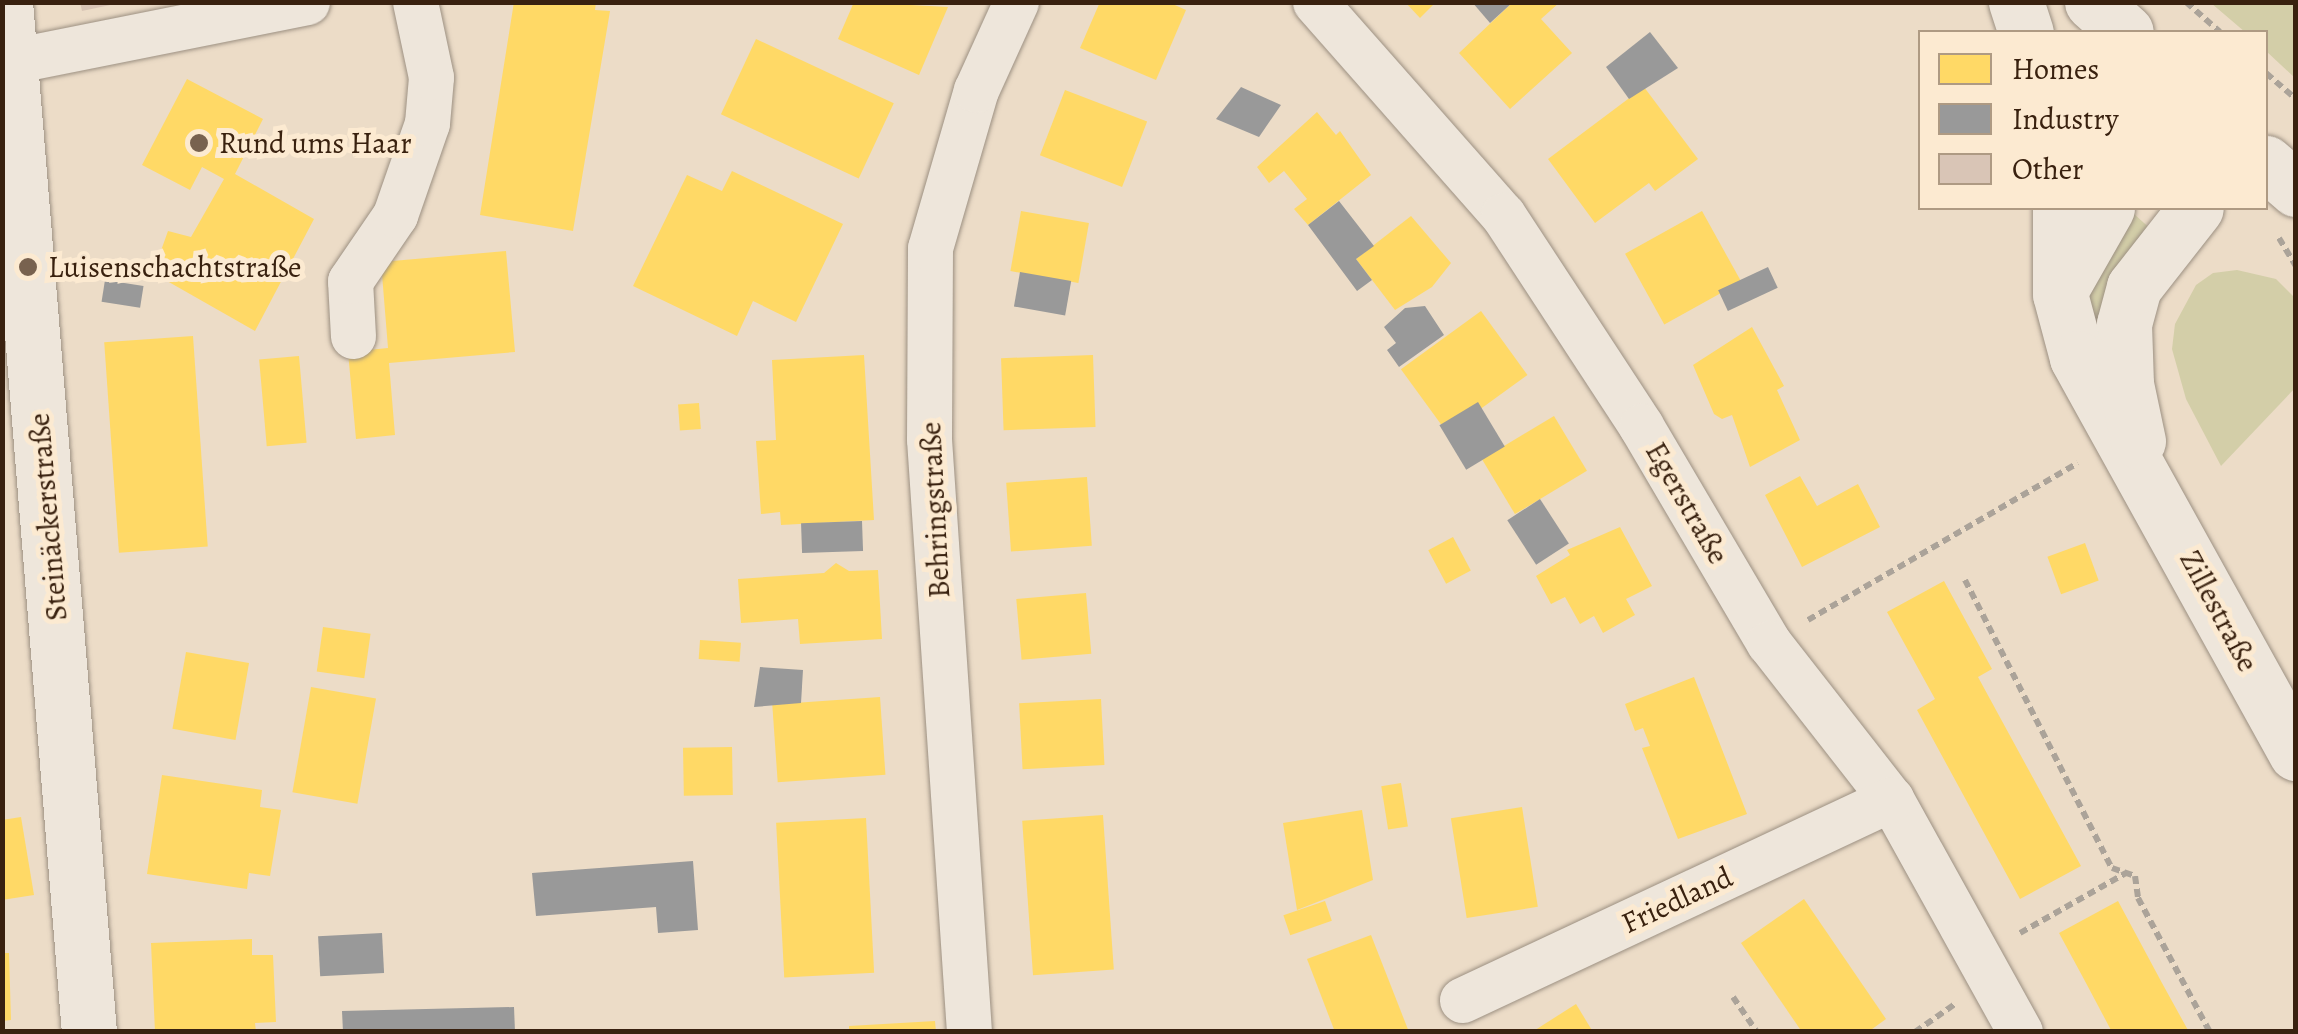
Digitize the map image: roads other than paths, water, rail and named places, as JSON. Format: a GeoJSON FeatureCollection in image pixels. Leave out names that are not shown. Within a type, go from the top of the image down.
{"type":"FeatureCollection","features":[{"type":"Feature","properties":{"kind":"main road","name":"Steinäckerstraße"},"geometry":{"type":"LineString","coordinates":[[5,2],[6,62],[89,1032]]}},
{"type":"Feature","properties":{"kind":"main road"},"geometry":{"type":"LineString","coordinates":[[2016,2],[2025,30]]}},
{"type":"Feature","properties":{"kind":"main road"},"geometry":{"type":"LineString","coordinates":[[2092,2],[2124,30]]}},
{"type":"Feature","properties":{"kind":"main road"},"geometry":{"type":"LineString","coordinates":[[2268,165],[2296,190]]}},
{"type":"Feature","properties":{"kind":"main road","name":"Zillestraße"},"geometry":{"type":"LineString","coordinates":[[2060,210],[2060,294],[2077,358],[2296,753]]}},
{"type":"Feature","properties":{"kind":"main road"},"geometry":{"type":"LineString","coordinates":[[2060,294],[2106,210]]}},
{"type":"Feature","properties":{"kind":"main road","name":"Zillestraße"},"geometry":{"type":"LineString","coordinates":[[2131,453],[2124,324],[2134,286],[2194,210]]}},
{"type":"Feature","properties":{"kind":"street"},"geometry":{"type":"LineString","coordinates":[[6,62],[307,2]]}},
{"type":"Feature","properties":{"kind":"street"},"geometry":{"type":"LineString","coordinates":[[353,336],[350,281],[395,214],[427,122],[431,77],[415,2]]}},
{"type":"Feature","properties":{"kind":"street","name":"Behringstraße"},"geometry":{"type":"LineString","coordinates":[[969,1032],[929,438],[930,248],[976,90],[1016,2]]}},
{"type":"Feature","properties":{"kind":"street","name":"Egerstraße"},"geometry":{"type":"LineString","coordinates":[[1315,2],[1503,214],[1641,426],[1768,644],[1891,798],[2020,1032]]}},
{"type":"Feature","properties":{"kind":"street","name":"Friedland"},"geometry":{"type":"LineString","coordinates":[[1462,1000],[1891,798]]}},
{"type":"Feature","properties":{"kind":"place","name":"Rund ums Haar"},"geometry":{"type":"Point","coordinates":[199,143]}},
{"type":"Feature","properties":{"kind":"place","name":"Luisenschachtstraße"},"geometry":{"type":"Point","coordinates":[28,267]}}]}
